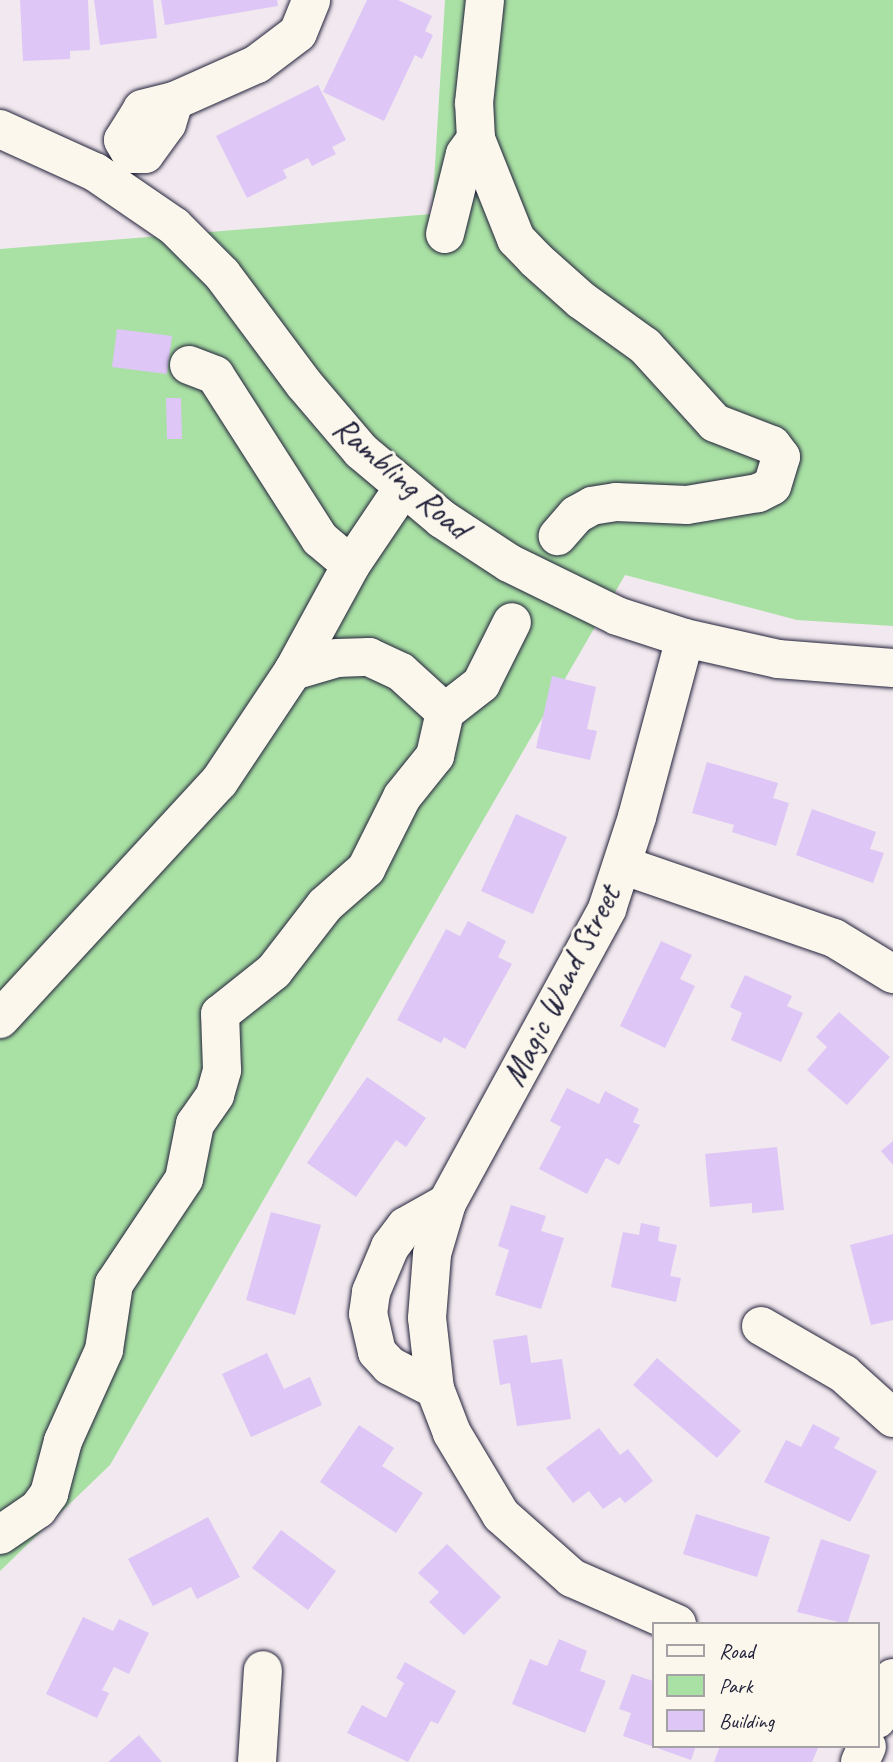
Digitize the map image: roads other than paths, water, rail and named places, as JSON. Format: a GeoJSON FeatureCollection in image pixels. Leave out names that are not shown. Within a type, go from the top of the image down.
{"type":"FeatureCollection","features":[{"type":"Feature","properties":{"kind":"street"},"geometry":{"type":"LineString","coordinates":[[122,169],[124,140],[142,109],[174,101],[257,64],[298,33],[311,0]]}},
{"type":"Feature","properties":{"kind":"street"},"geometry":{"type":"LineString","coordinates":[[485,0],[474,103],[476,139],[516,239],[581,300],[645,346],[715,423],[772,445],[781,457],[772,485],[758,493],[687,505],[616,502],[592,506],[576,515],[558,536]]}},
{"type":"Feature","properties":{"kind":"street","name":"Rambling Road"},"geometry":{"type":"LineString","coordinates":[[0,129],[122,169],[195,245],[331,419],[403,488],[477,543],[543,581],[617,616],[685,638],[778,659],[893,668]]}},
{"type":"Feature","properties":{"kind":"street"},"geometry":{"type":"LineString","coordinates":[[445,234],[465,154],[476,139]]}},
{"type":"Feature","properties":{"kind":"street"},"geometry":{"type":"LineString","coordinates":[[189,365],[215,375],[320,539],[351,565]]}},
{"type":"Feature","properties":{"kind":"street"},"geometry":{"type":"LineString","coordinates":[[0,1019],[219,782],[293,671],[351,565],[403,488]]}},
{"type":"Feature","properties":{"kind":"street"},"geometry":{"type":"LineString","coordinates":[[0,1535],[38,1509],[49,1494],[63,1441],[104,1350],[114,1284],[184,1179],[195,1124],[215,1095],[222,1070],[220,1014],[274,971],[325,905],[366,869],[402,797],[435,755],[445,712],[481,684],[512,622]]}},
{"type":"Feature","properties":{"kind":"street","name":"Magic Wand Street"},"geometry":{"type":"LineString","coordinates":[[672,1622],[600,1593],[523,1538],[465,1462],[435,1389],[428,1348],[428,1286],[447,1203],[589,947],[622,865],[685,638]]}},
{"type":"Feature","properties":{"kind":"street"},"geometry":{"type":"LineString","coordinates":[[293,671],[337,658],[369,657],[401,672],[445,712]]}},
{"type":"Feature","properties":{"kind":"street"},"geometry":{"type":"LineString","coordinates":[[622,865],[834,938],[893,974]]}},
{"type":"Feature","properties":{"kind":"street"},"geometry":{"type":"LineString","coordinates":[[435,1389],[405,1376],[377,1352],[368,1314],[371,1292],[390,1247],[406,1226],[447,1203]]}},
{"type":"Feature","properties":{"kind":"street"},"geometry":{"type":"LineString","coordinates":[[761,1326],[844,1374],[893,1418]]}},
{"type":"Feature","properties":{"kind":"street"},"geometry":{"type":"LineString","coordinates":[[257,1762],[262,1670]]}}]}
